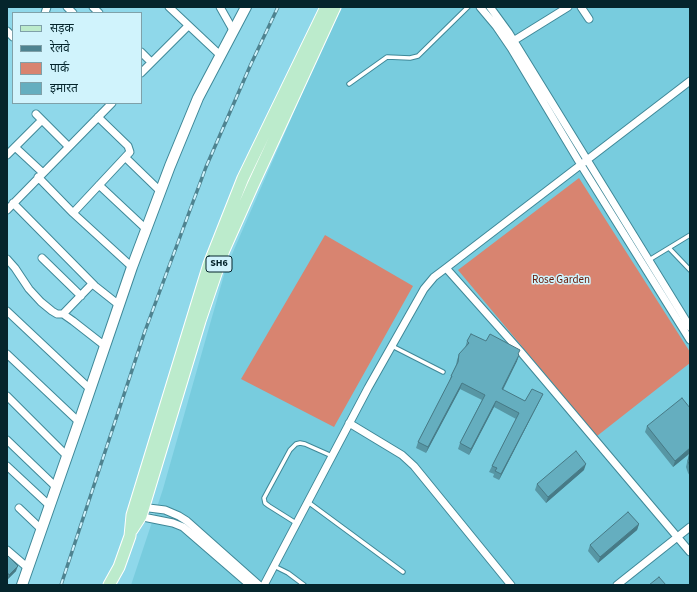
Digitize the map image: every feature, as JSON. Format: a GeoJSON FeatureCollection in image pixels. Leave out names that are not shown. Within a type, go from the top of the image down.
{"type":"FeatureCollection","features":[{"type":"Feature","properties":{"kind":"main road","name":"SH6"},"geometry":{"type":"LineString","coordinates":[[138,511],[209,264],[243,178],[326,7]]}},
{"type":"Feature","properties":{"kind":"main road","name":"SH6"},"geometry":{"type":"LineString","coordinates":[[109,585],[119,567],[224,250],[335,7]]}},
{"type":"Feature","properties":{"kind":"street"},"geometry":{"type":"LineString","coordinates":[[169,7],[220,55]]}},
{"type":"Feature","properties":{"kind":"street"},"geometry":{"type":"LineString","coordinates":[[220,7],[233,30]]}},
{"type":"Feature","properties":{"kind":"street"},"geometry":{"type":"LineString","coordinates":[[22,585],[132,267],[160,191],[188,120],[220,55],[246,7]]}},
{"type":"Feature","properties":{"kind":"street"},"geometry":{"type":"LineString","coordinates":[[480,7],[511,42]]}},
{"type":"Feature","properties":{"kind":"street"},"geometry":{"type":"LineString","coordinates":[[490,7],[646,262],[690,327]]}},
{"type":"Feature","properties":{"kind":"street"},"geometry":{"type":"LineString","coordinates":[[511,42],[568,7]]}},
{"type":"Feature","properties":{"kind":"street"},"geometry":{"type":"LineString","coordinates":[[581,7],[589,19]]}},
{"type":"Feature","properties":{"kind":"street"},"geometry":{"type":"LineString","coordinates":[[142,71],[188,26]]}},
{"type":"Feature","properties":{"kind":"street"},"geometry":{"type":"LineString","coordinates":[[142,53],[151,62]]}},
{"type":"Feature","properties":{"kind":"street"},"geometry":{"type":"LineString","coordinates":[[264,585],[349,423],[424,289],[446,268],[690,81]]}},
{"type":"Feature","properties":{"kind":"street"},"geometry":{"type":"LineString","coordinates":[[7,210],[68,146],[111,104]]}},
{"type":"Feature","properties":{"kind":"street"},"geometry":{"type":"LineString","coordinates":[[36,114],[68,146]]}},
{"type":"Feature","properties":{"kind":"street"},"geometry":{"type":"LineString","coordinates":[[73,213],[130,152],[128,146],[98,117]]}},
{"type":"Feature","properties":{"kind":"street"},"geometry":{"type":"LineString","coordinates":[[7,155],[42,120]]}},
{"type":"Feature","properties":{"kind":"street"},"geometry":{"type":"LineString","coordinates":[[15,147],[73,213],[132,267]]}},
{"type":"Feature","properties":{"kind":"street"},"geometry":{"type":"LineString","coordinates":[[126,158],[160,191]]}},
{"type":"Feature","properties":{"kind":"street"},"geometry":{"type":"LineString","coordinates":[[99,186],[146,229]]}},
{"type":"Feature","properties":{"kind":"street"},"geometry":{"type":"LineString","coordinates":[[13,203],[92,284],[119,305]]}},
{"type":"Feature","properties":{"kind":"street"},"geometry":{"type":"LineString","coordinates":[[42,258],[81,296]]}},
{"type":"Feature","properties":{"kind":"street"},"geometry":{"type":"LineString","coordinates":[[7,259],[29,289],[41,302],[56,314],[63,314],[105,346]]}},
{"type":"Feature","properties":{"kind":"street"},"geometry":{"type":"LineString","coordinates":[[646,262],[690,340]]}},
{"type":"Feature","properties":{"kind":"street"},"geometry":{"type":"LineString","coordinates":[[446,268],[520,351],[690,552]]}},
{"type":"Feature","properties":{"kind":"street"},"geometry":{"type":"LineString","coordinates":[[63,314],[92,284]]}},
{"type":"Feature","properties":{"kind":"street"},"geometry":{"type":"LineString","coordinates":[[7,311],[90,389]]}},
{"type":"Feature","properties":{"kind":"street"},"geometry":{"type":"LineString","coordinates":[[7,354],[79,422]]}},
{"type":"Feature","properties":{"kind":"street"},"geometry":{"type":"LineString","coordinates":[[7,396],[67,456]]}},
{"type":"Feature","properties":{"kind":"street"},"geometry":{"type":"LineString","coordinates":[[349,423],[402,455],[414,466],[511,585]]}},
{"type":"Feature","properties":{"kind":"street"},"geometry":{"type":"LineString","coordinates":[[7,440],[56,488]]}},
{"type":"Feature","properties":{"kind":"street"},"geometry":{"type":"LineString","coordinates":[[7,466],[50,506]]}},
{"type":"Feature","properties":{"kind":"street"},"geometry":{"type":"LineString","coordinates":[[19,508],[42,529]]}},
{"type":"Feature","properties":{"kind":"street"},"geometry":{"type":"LineString","coordinates":[[138,511],[165,510],[179,516],[187,521],[259,585]]}},
{"type":"Feature","properties":{"kind":"street"},"geometry":{"type":"LineString","coordinates":[[138,511],[183,527],[250,585]]}},
{"type":"Feature","properties":{"kind":"street"},"geometry":{"type":"LineString","coordinates":[[617,585],[690,527]]}},
{"type":"Feature","properties":{"kind":"street"},"geometry":{"type":"LineString","coordinates":[[7,550],[28,568]]}},
{"type":"Feature","properties":{"kind":"street"},"geometry":{"type":"LineString","coordinates":[[116,585],[119,567]]}},
{"type":"Feature","properties":{"kind":"lane"},"geometry":{"type":"LineString","coordinates":[[349,84],[387,57],[410,58],[418,56],[468,7]]}},
{"type":"Feature","properties":{"kind":"lane"},"geometry":{"type":"LineString","coordinates":[[646,262],[690,235]]}},
{"type":"Feature","properties":{"kind":"lane"},"geometry":{"type":"LineString","coordinates":[[669,248],[690,270]]}},
{"type":"Feature","properties":{"kind":"lane"},"geometry":{"type":"LineString","coordinates":[[392,346],[443,372]]}},
{"type":"Feature","properties":{"kind":"lane"},"geometry":{"type":"LineString","coordinates":[[296,523],[268,506],[264,498],[290,450],[296,444],[305,444],[332,456]]}},
{"type":"Feature","properties":{"kind":"lane"},"geometry":{"type":"LineString","coordinates":[[308,502],[403,572]]}},
{"type":"Feature","properties":{"kind":"lane"},"geometry":{"type":"LineString","coordinates":[[274,566],[288,573],[304,585]]}},
{"type":"Feature","properties":{"kind":"shaded area"},"geometry":{"type":"Polygon","coordinates":[[[343,7],[690,7],[690,585],[131,585],[163,489],[226,268],[331,27],[343,7]]]}},
{"type":"Feature","properties":{"kind":"green space","name":"Rose Garden"},"geometry":{"type":"Polygon","coordinates":[[[579,178],[690,352],[690,363],[597,436],[458,270],[579,178]]]}},
{"type":"Feature","properties":{"kind":"green space"},"geometry":{"type":"Polygon","coordinates":[[[325,235],[413,286],[334,427],[241,379],[325,235]]]}},
{"type":"Feature","properties":{"kind":"building"},"geometry":{"type":"Polygon","coordinates":[[[471,334],[486,341],[490,334],[520,350],[502,389],[525,401],[532,389],[543,394],[501,474],[495,471],[497,468],[492,466],[519,413],[496,401],[471,449],[460,443],[485,395],[462,383],[428,447],[418,442],[452,376],[458,362],[459,354],[469,343],[467,341],[471,334]]]}},
{"type":"Feature","properties":{"kind":"building"},"geometry":{"type":"Polygon","coordinates":[[[682,398],[690,408],[690,448],[675,461],[647,426],[682,398]]]}},
{"type":"Feature","properties":{"kind":"building"},"geometry":{"type":"Polygon","coordinates":[[[576,451],[586,464],[548,497],[537,484],[576,451]]]}},
{"type":"Feature","properties":{"kind":"building"},"geometry":{"type":"Polygon","coordinates":[[[690,452],[690,467],[688,461],[690,452]]]}},
{"type":"Feature","properties":{"kind":"building"},"geometry":{"type":"Polygon","coordinates":[[[628,512],[639,524],[600,557],[590,545],[628,512]]]}},
{"type":"Feature","properties":{"kind":"building"},"geometry":{"type":"Polygon","coordinates":[[[7,555],[18,566],[9,575],[7,572],[7,555]]]}},
{"type":"Feature","properties":{"kind":"building"},"geometry":{"type":"Polygon","coordinates":[[[659,577],[666,585],[649,585],[659,577]]]}},
{"type":"Feature","properties":{"kind":"railway"},"geometry":{"type":"LineString","coordinates":[[61,585],[145,331],[206,167],[251,64],[278,7]]}}]}
